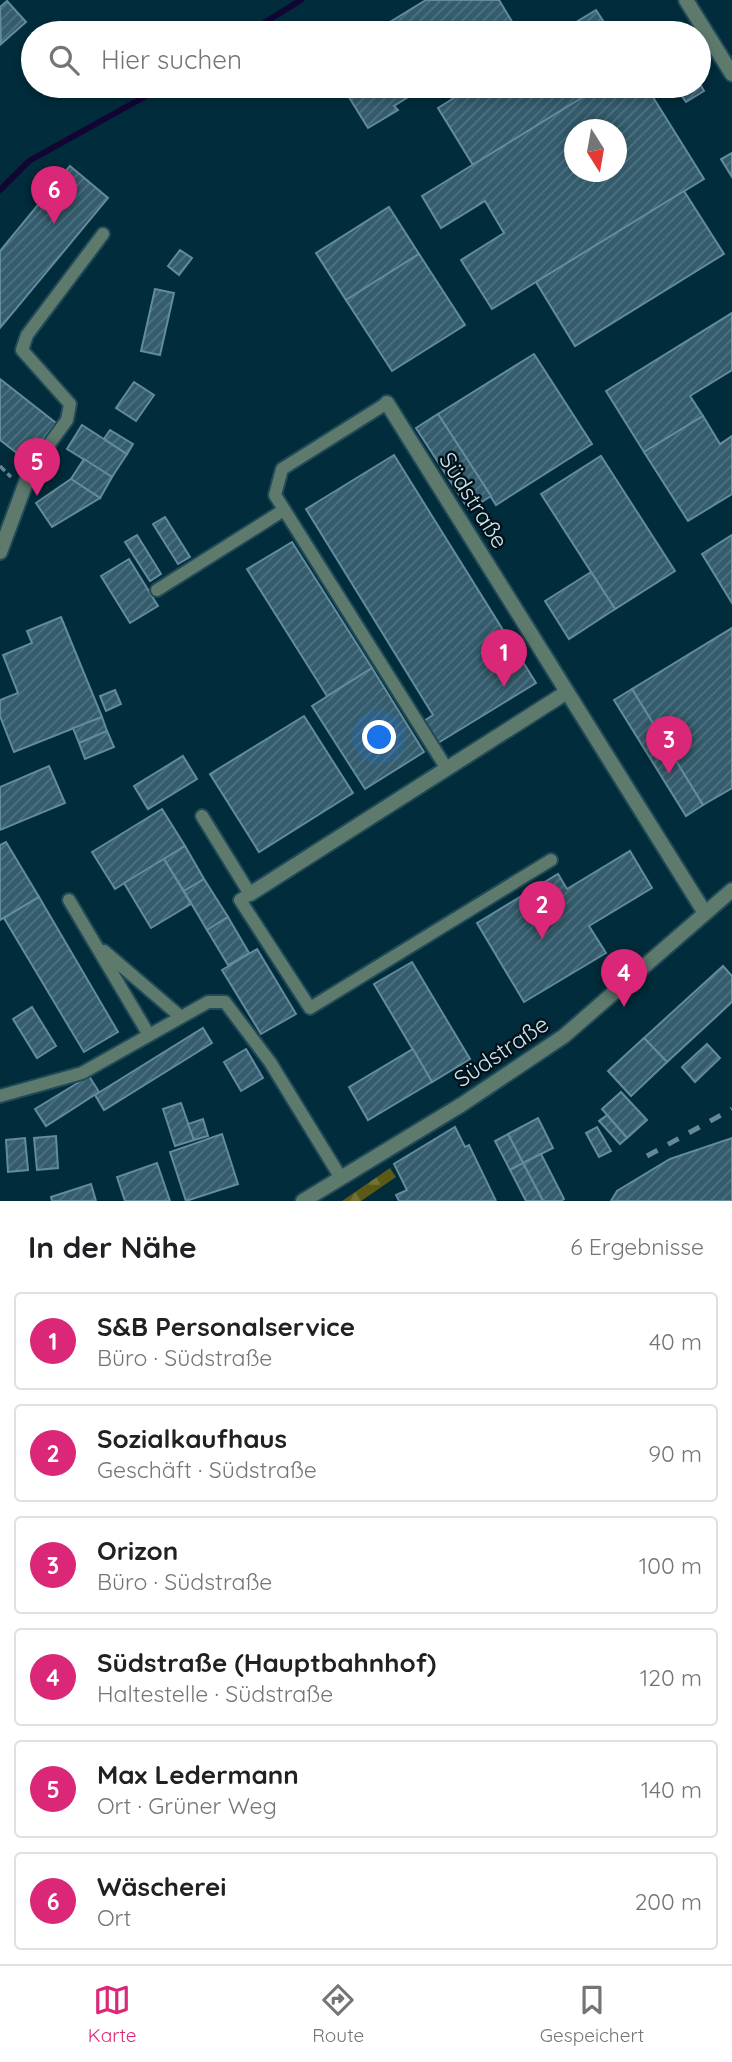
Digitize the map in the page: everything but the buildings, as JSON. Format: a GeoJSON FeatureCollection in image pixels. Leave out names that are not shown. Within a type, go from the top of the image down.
{"type":"FeatureCollection","features":[{"type":"Feature","properties":{"kind":"street"},"geometry":{"type":"LineString","coordinates":[[686,0],[699,21]]}},
{"type":"Feature","properties":{"kind":"street"},"geometry":{"type":"LineString","coordinates":[[711,40],[732,74]]}},
{"type":"Feature","properties":{"kind":"street","name":"Südstraße"},"geometry":{"type":"LineString","coordinates":[[387,403],[705,913]]}},
{"type":"Feature","properties":{"kind":"street"},"geometry":{"type":"LineString","coordinates":[[0,552],[31,469]]}},
{"type":"Feature","properties":{"kind":"street"},"geometry":{"type":"LineString","coordinates":[[250,894],[567,692]]}},
{"type":"Feature","properties":{"kind":"street","name":"Südstraße"},"geometry":{"type":"LineString","coordinates":[[303,1201],[554,1044],[732,890]]}},
{"type":"Feature","properties":{"kind":"lane"},"geometry":{"type":"LineString","coordinates":[[31,469],[67,420],[70,404],[22,349],[27,335],[103,234]]}},
{"type":"Feature","properties":{"kind":"lane"},"geometry":{"type":"LineString","coordinates":[[387,403],[282,469],[275,495],[447,769]]}},
{"type":"Feature","properties":{"kind":"lane"},"geometry":{"type":"LineString","coordinates":[[157,590],[285,510]]}},
{"type":"Feature","properties":{"kind":"lane"},"geometry":{"type":"LineString","coordinates":[[202,816],[250,894],[240,900],[310,1008],[551,860]]}},
{"type":"Feature","properties":{"kind":"lane"},"geometry":{"type":"LineString","coordinates":[[69,900],[149,1035]]}},
{"type":"Feature","properties":{"kind":"lane"},"geometry":{"type":"LineString","coordinates":[[97,944],[181,1017]]}},
{"type":"Feature","properties":{"kind":"lane"},"geometry":{"type":"LineString","coordinates":[[0,1097],[82,1073],[208,1002],[225,1002],[270,1062],[341,1178]]}},
{"type":"Feature","properties":{"kind":"green space"},"geometry":{"type":"Polygon","coordinates":[[[390,1168],[396,1177],[361,1201],[342,1201],[390,1168]]]}},
{"type":"Feature","properties":{"kind":"waterway"},"geometry":{"type":"LineString","coordinates":[[267,21],[301,0]]}},
{"type":"Feature","properties":{"kind":"waterway"},"geometry":{"type":"LineString","coordinates":[[0,190],[29,161],[142,98]]}},
{"type":"Feature","properties":{"kind":"railway"},"geometry":{"type":"LineString","coordinates":[[647,1156],[732,1109]]}},
{"type":"Feature","properties":{"kind":"place","name":"Wäscherei"},"geometry":{"type":"Point","coordinates":[54,224]}},
{"type":"Feature","properties":{"kind":"place","name":"Max Ledermann"},"geometry":{"type":"Point","coordinates":[37,496]}},
{"type":"Feature","properties":{"kind":"place","name":"S&B Personalservice"},"geometry":{"type":"Point","coordinates":[504,687]}},
{"type":"Feature","properties":{"kind":"place","name":"Orizon"},"geometry":{"type":"Point","coordinates":[669,774]}},
{"type":"Feature","properties":{"kind":"place","name":"Sozialkaufhaus"},"geometry":{"type":"Point","coordinates":[542,939]}},
{"type":"Feature","properties":{"kind":"place","name":"Südstraße (Hauptbahnhof)"},"geometry":{"type":"Point","coordinates":[624,1007]}}]}
